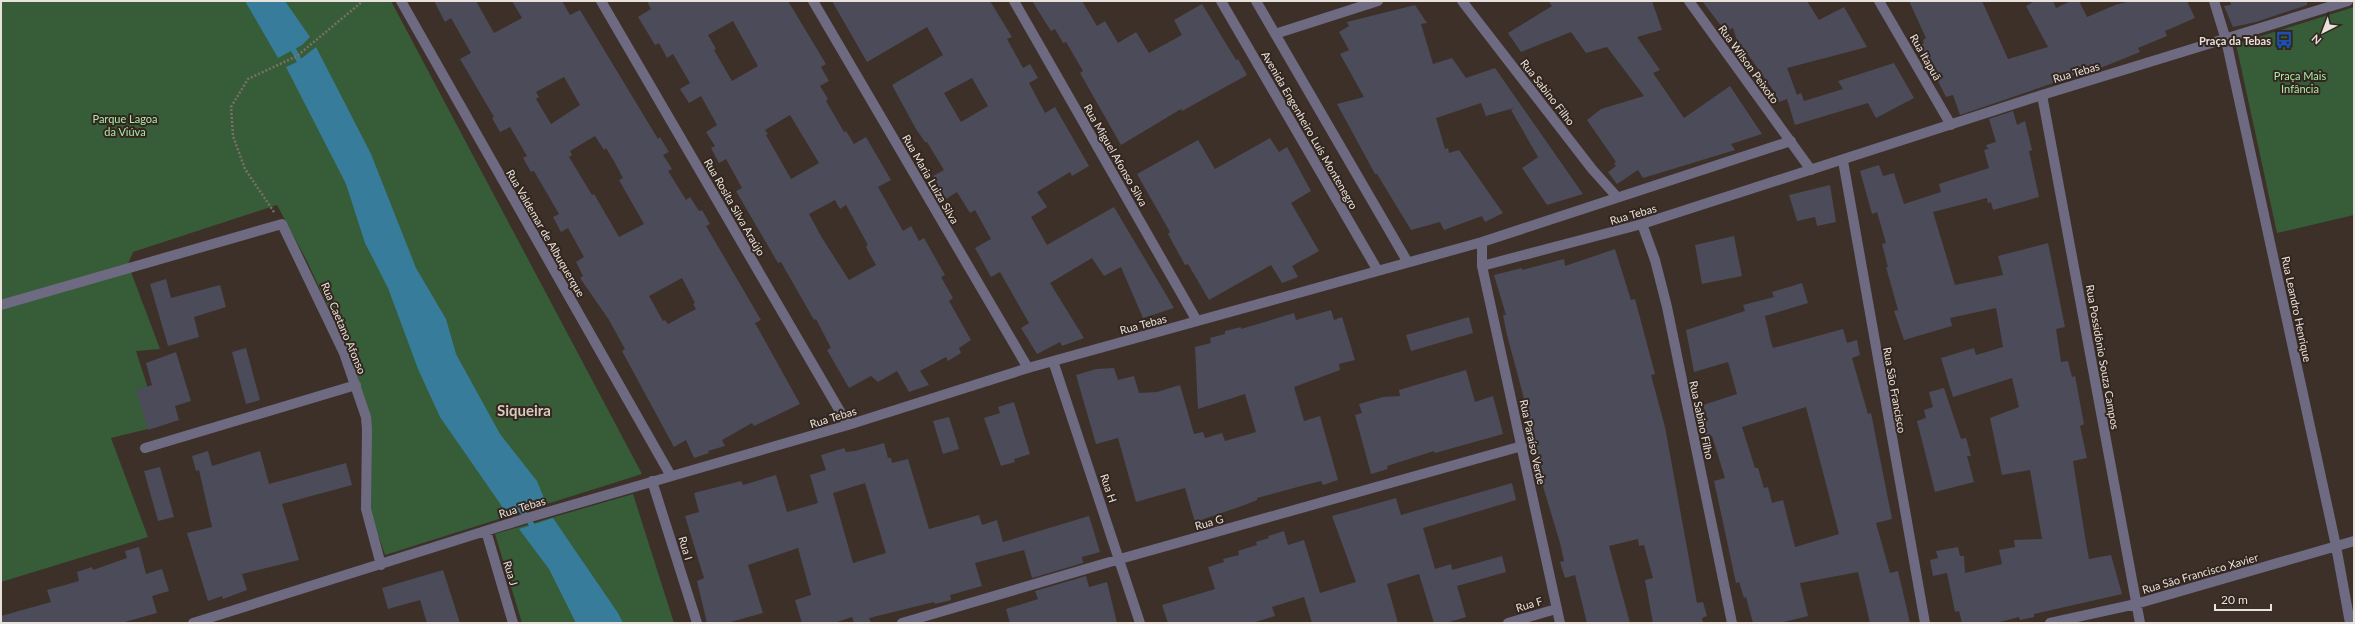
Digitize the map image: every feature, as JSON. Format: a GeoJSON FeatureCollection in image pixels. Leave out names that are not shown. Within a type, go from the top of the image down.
{"type":"FeatureCollection","features":[{"type":"Feature","properties":{"kind":"street","name":"Rua Valdemar de Albuquerque"},"geometry":{"type":"LineString","coordinates":[[401,1],[671,476]]}},
{"type":"Feature","properties":{"kind":"street","name":"Rua Rosita Silva Araújo"},"geometry":{"type":"LineString","coordinates":[[601,1],[848,425]]}},
{"type":"Feature","properties":{"kind":"street","name":"Rua Maria Luiza Silva"},"geometry":{"type":"LineString","coordinates":[[813,1],[1028,368]]}},
{"type":"Feature","properties":{"kind":"street","name":"Rua Miguel Afonso Silva"},"geometry":{"type":"LineString","coordinates":[[1014,1],[1197,321]]}},
{"type":"Feature","properties":{"kind":"street","name":"Avenida Engenheiro Luís Montenegro"},"geometry":{"type":"LineString","coordinates":[[1221,1],[1378,271]]}},
{"type":"Feature","properties":{"kind":"street","name":"Avenida Engenheiro Luís Montenegro"},"geometry":{"type":"LineString","coordinates":[[1256,1],[1407,262]]}},
{"type":"Feature","properties":{"kind":"street"},"geometry":{"type":"LineString","coordinates":[[1275,34],[1378,1]]}},
{"type":"Feature","properties":{"kind":"street","name":"Rua Sabino Filho"},"geometry":{"type":"LineString","coordinates":[[1462,1],[1592,169],[1617,197]]}},
{"type":"Feature","properties":{"kind":"street","name":"Rua Wilson Peixoto"},"geometry":{"type":"LineString","coordinates":[[1688,1],[1791,141]]}},
{"type":"Feature","properties":{"kind":"street","name":"Rua Itapuã"},"geometry":{"type":"LineString","coordinates":[[1879,1],[1951,125]]}},
{"type":"Feature","properties":{"kind":"street","name":"Rua Leandro Henrique"},"geometry":{"type":"LineString","coordinates":[[2214,1],[2226,40],[2336,546],[2350,623]]}},
{"type":"Feature","properties":{"kind":"street","name":"Rua Tebas"},"geometry":{"type":"LineString","coordinates":[[1482,266],[1642,224],[2042,95],[2226,40],[2348,1]]}},
{"type":"Feature","properties":{"kind":"street","name":"Rua Possidônio Souza Campos"},"geometry":{"type":"LineString","coordinates":[[2042,95],[2140,623]]}},
{"type":"Feature","properties":{"kind":"street"},"geometry":{"type":"LineString","coordinates":[[1791,141],[1811,170]]}},
{"type":"Feature","properties":{"kind":"street","name":"Rua Tebas"},"geometry":{"type":"LineString","coordinates":[[193,623],[381,565],[486,530],[848,425],[1028,368],[1482,242],[1791,141]]}},
{"type":"Feature","properties":{"kind":"street","name":"Rua São Francisco"},"geometry":{"type":"LineString","coordinates":[[1843,160],[1925,623]]}},
{"type":"Feature","properties":{"kind":"street"},"geometry":{"type":"LineString","coordinates":[[1,305],[282,224]]}},
{"type":"Feature","properties":{"kind":"street","name":"Rua Caetano Afonso"},"geometry":{"type":"LineString","coordinates":[[282,224],[344,353],[356,385],[368,429],[368,519],[381,565]]}},
{"type":"Feature","properties":{"kind":"street","name":"Rua Sabino Filho"},"geometry":{"type":"LineString","coordinates":[[1642,224],[1655,260],[1667,307],[1732,623]]}},
{"type":"Feature","properties":{"kind":"street"},"geometry":{"type":"LineString","coordinates":[[1482,242],[1482,266]]}},
{"type":"Feature","properties":{"kind":"street","name":"Rua Paraíso Verde"},"geometry":{"type":"LineString","coordinates":[[1482,266],[1560,623]]}},
{"type":"Feature","properties":{"kind":"street","name":"Rua H"},"geometry":{"type":"LineString","coordinates":[[1053,361],[1140,623]]}},
{"type":"Feature","properties":{"kind":"street"},"geometry":{"type":"LineString","coordinates":[[145,448],[356,385]]}},
{"type":"Feature","properties":{"kind":"street","name":"Rua G"},"geometry":{"type":"LineString","coordinates":[[902,623],[1120,559],[1522,446]]}},
{"type":"Feature","properties":{"kind":"street","name":"Rua I"},"geometry":{"type":"LineString","coordinates":[[652,481],[697,623]]}},
{"type":"Feature","properties":{"kind":"street","name":"Rua J"},"geometry":{"type":"LineString","coordinates":[[486,530],[513,623]]}},
{"type":"Feature","properties":{"kind":"street","name":"Rua São Francisco Xavier"},"geometry":{"type":"LineString","coordinates":[[2050,623],[2136,604],[2354,540]]}},
{"type":"Feature","properties":{"kind":"street","name":"Rua F"},"geometry":{"type":"LineString","coordinates":[[1508,623],[1556,609]]}},
{"type":"Feature","properties":{"kind":"path"},"geometry":{"type":"LineString","coordinates":[[282,224],[245,169],[233,136],[231,107],[248,79],[297,56],[363,1]]}},
{"type":"Feature","properties":{"kind":"green space","name":"Parque Lagoa da Viúva"},"geometry":{"type":"Polygon","coordinates":[[[1,1],[391,1],[642,474],[385,555],[371,514],[370,432],[351,357],[307,261],[277,205],[133,252],[128,264],[160,349],[136,351],[160,426],[111,438],[148,537],[1,582],[1,1]]]}},
{"type":"Feature","properties":{"kind":"green space","name":"Praça Mais Infância"},"geometry":{"type":"Polygon","coordinates":[[[2354,7],[2354,215],[2277,233],[2236,44],[2354,7]]]}},
{"type":"Feature","properties":{"kind":"green space"},"geometry":{"type":"Polygon","coordinates":[[[633,494],[674,623],[522,623],[495,534],[633,494]]]}},
{"type":"Feature","properties":{"kind":"water"},"geometry":{"type":"Polygon","coordinates":[[[245,1],[285,1],[310,37],[302,45],[278,58],[245,1]]]}},
{"type":"Feature","properties":{"kind":"water"},"geometry":{"type":"Polygon","coordinates":[[[316,47],[371,154],[416,268],[446,319],[456,354],[500,434],[537,481],[546,503],[508,515],[440,417],[418,369],[388,288],[365,243],[346,184],[286,67],[297,62],[316,47]]]}},
{"type":"Feature","properties":{"kind":"water"},"geometry":{"type":"Polygon","coordinates":[[[553,518],[618,613],[623,623],[576,623],[549,569],[519,529],[553,518]]]}},
{"type":"Feature","properties":{"kind":"building"},"geometry":{"type":"Polygon","coordinates":[[[434,1],[476,1],[494,33],[522,18],[512,1],[562,1],[570,15],[580,10],[658,139],[660,137],[669,152],[663,155],[672,169],[668,171],[686,200],[690,197],[699,211],[702,210],[710,224],[706,226],[761,320],[755,323],[800,404],[754,426],[752,423],[722,440],[725,446],[708,451],[709,453],[694,458],[686,440],[674,447],[622,351],[625,349],[609,320],[580,278],[583,276],[576,262],[584,257],[568,228],[561,232],[553,217],[559,214],[534,171],[531,172],[523,158],[527,156],[510,127],[500,132],[492,118],[494,117],[460,59],[471,53],[451,18],[445,22],[434,1]],[[564,77],[536,92],[539,97],[536,99],[551,124],[580,105],[564,77]],[[595,136],[570,151],[572,155],[569,157],[592,195],[594,194],[619,237],[644,224],[619,180],[623,178],[615,163],[606,148],[604,150],[595,136]],[[682,278],[649,296],[663,321],[665,320],[668,324],[696,309],[693,304],[695,303],[682,278]]]}},
{"type":"Feature","properties":{"kind":"building"},"geometry":{"type":"Polygon","coordinates":[[[647,1],[788,1],[826,64],[821,67],[829,81],[820,86],[828,99],[826,101],[844,132],[846,131],[854,144],[866,137],[891,180],[878,187],[903,231],[911,226],[919,241],[924,238],[945,275],[941,277],[953,298],[949,301],[971,340],[959,348],[961,353],[948,361],[946,357],[920,371],[929,385],[909,392],[897,371],[878,382],[871,376],[849,388],[827,350],[831,348],[816,319],[814,320],[781,262],[778,263],[736,191],[742,188],[726,159],[719,163],[711,148],[715,146],[706,132],[717,125],[701,96],[689,103],[680,89],[690,83],[673,54],[667,58],[659,43],[655,45],[638,17],[651,9],[647,1]],[[733,21],[708,35],[716,49],[714,50],[732,81],[758,66],[733,21]],[[790,115],[765,130],[768,134],[766,135],[791,179],[819,163],[790,115]],[[835,200],[809,214],[822,238],[849,280],[876,265],[866,246],[868,245],[846,205],[840,209],[835,200]]]}},
{"type":"Feature","properties":{"kind":"building"},"geometry":{"type":"Polygon","coordinates":[[[832,1],[990,1],[1012,37],[1007,39],[1023,68],[1030,64],[1038,78],[1029,83],[1045,113],[1055,107],[1089,166],[1072,176],[1070,172],[1037,192],[1047,207],[1031,217],[1047,245],[1114,207],[1174,308],[1143,318],[1121,267],[1104,276],[1092,258],[1050,283],[1084,338],[1062,346],[1060,342],[1037,354],[1021,328],[1029,323],[1000,272],[991,277],[975,248],[991,239],[975,210],[970,213],[957,192],[946,199],[933,176],[944,170],[927,142],[925,142],[916,129],[892,85],[943,55],[927,27],[867,62],[832,1]],[[972,78],[944,93],[961,122],[988,106],[972,78]]]}},
{"type":"Feature","properties":{"kind":"building"},"geometry":{"type":"Polygon","coordinates":[[[1032,1],[1082,1],[1097,26],[1105,21],[1118,43],[1136,32],[1149,53],[1182,35],[1174,20],[1202,4],[1236,60],[1238,59],[1247,75],[1182,111],[1181,109],[1121,145],[1080,73],[1083,71],[1066,42],[1063,43],[1055,29],[1051,31],[1032,1]]]}},
{"type":"Feature","properties":{"kind":"building"},"geometry":{"type":"Polygon","coordinates":[[[1548,1],[1652,1],[1662,30],[1637,37],[1660,70],[1653,73],[1684,118],[1730,86],[1762,134],[1731,144],[1735,150],[1643,178],[1638,170],[1617,184],[1608,172],[1616,166],[1614,163],[1616,162],[1587,120],[1601,109],[1644,96],[1607,47],[1586,53],[1571,32],[1521,52],[1508,33],[1552,6],[1548,1]]]}},
{"type":"Feature","properties":{"kind":"building"},"geometry":{"type":"Polygon","coordinates":[[[1702,1],[1807,1],[1819,20],[1844,7],[1867,47],[1787,68],[1797,95],[1801,93],[1804,101],[1843,89],[1838,81],[1894,63],[1914,98],[1876,118],[1868,103],[1795,125],[1787,99],[1779,102],[1773,90],[1742,46],[1739,47],[1733,28],[1725,31],[1702,1]]]}},
{"type":"Feature","properties":{"kind":"building"},"geometry":{"type":"Polygon","coordinates":[[[1909,1],[1982,1],[2008,59],[2048,47],[2026,6],[2035,1],[2053,1],[2056,8],[2071,1],[2079,1],[2087,17],[2115,5],[2131,1],[2187,1],[2195,18],[2165,31],[2167,36],[2138,48],[2140,52],[2098,69],[2096,63],[2068,78],[1960,115],[1953,95],[1946,97],[1920,45],[1924,43],[1923,40],[1926,38],[1909,1]]]}},
{"type":"Feature","properties":{"kind":"building"},"geometry":{"type":"Polygon","coordinates":[[[2230,1],[2307,1],[2307,5],[2256,22],[2233,27],[2224,6],[2231,5],[2230,1]]]}},
{"type":"Feature","properties":{"kind":"building"},"geometry":{"type":"Polygon","coordinates":[[[1415,5],[1427,23],[1421,24],[1433,64],[1452,58],[1466,78],[1495,68],[1583,194],[1547,205],[1522,168],[1538,157],[1511,110],[1514,108],[1486,116],[1481,103],[1436,118],[1445,149],[1448,148],[1449,153],[1459,150],[1503,213],[1485,222],[1482,216],[1444,230],[1440,222],[1411,230],[1377,174],[1375,174],[1337,104],[1364,97],[1340,54],[1349,50],[1339,32],[1349,26],[1347,22],[1415,5]]]}},
{"type":"Feature","properties":{"kind":"building"},"geometry":{"type":"Polygon","coordinates":[[[2013,111],[2017,125],[2025,121],[2032,150],[2029,151],[2039,197],[1993,210],[1991,202],[1988,203],[1987,198],[1933,212],[1955,285],[2003,275],[1998,256],[2048,243],[2065,327],[2056,329],[2061,362],[2068,361],[2072,377],[2075,376],[2084,424],[2080,426],[2087,458],[2073,461],[2089,559],[2111,555],[2122,594],[2034,614],[2034,617],[2020,620],[2019,617],[1996,623],[1962,623],[1959,611],[1955,612],[1947,573],[1933,576],[1930,560],[1938,558],[1936,551],[1958,547],[1960,556],[1964,556],[1965,573],[2002,564],[1999,550],[2015,547],[2014,540],[2042,539],[2030,470],[2002,475],[1990,418],[2019,407],[2012,378],[1953,397],[1941,358],[1974,348],[1976,355],[2003,347],[1996,308],[1950,318],[1952,326],[1904,340],[1894,311],[1898,310],[1886,267],[1888,267],[1882,244],[1886,243],[1877,212],[1872,214],[1860,171],[1879,165],[1883,176],[1894,173],[1904,204],[1941,192],[1939,184],[1989,168],[1984,150],[1988,149],[1986,145],[1996,142],[1989,119],[2013,111]]]}},
{"type":"Feature","properties":{"kind":"building"},"geometry":{"type":"Polygon","coordinates":[[[1270,138],[1279,152],[1287,147],[1311,191],[1291,203],[1319,251],[1292,266],[1298,277],[1282,283],[1271,265],[1209,300],[1188,264],[1185,265],[1168,234],[1170,232],[1137,174],[1198,140],[1215,169],[1270,138]]]}},
{"type":"Feature","properties":{"kind":"building"},"geometry":{"type":"Polygon","coordinates":[[[1830,185],[1836,222],[1817,226],[1815,217],[1797,221],[1789,195],[1830,185]]]}},
{"type":"Feature","properties":{"kind":"building"},"geometry":{"type":"Polygon","coordinates":[[[1734,236],[1742,276],[1702,284],[1695,245],[1734,236]]]}},
{"type":"Feature","properties":{"kind":"building"},"geometry":{"type":"Polygon","coordinates":[[[1615,249],[1631,300],[1635,299],[1655,374],[1651,375],[1665,427],[1697,603],[1703,602],[1707,616],[1702,618],[1703,623],[1653,623],[1645,580],[1653,578],[1644,545],[1639,546],[1638,539],[1609,546],[1630,623],[1587,623],[1575,575],[1565,578],[1560,562],[1564,561],[1560,543],[1527,433],[1533,432],[1507,335],[1503,315],[1506,315],[1494,275],[1522,268],[1522,270],[1564,259],[1565,266],[1615,249]]]}},
{"type":"Feature","properties":{"kind":"building"},"geometry":{"type":"Polygon","coordinates":[[[166,279],[171,298],[220,285],[226,307],[194,317],[199,337],[168,346],[150,284],[166,279]]]}},
{"type":"Feature","properties":{"kind":"building"},"geometry":{"type":"Polygon","coordinates":[[[1802,283],[1808,303],[1765,316],[1773,348],[1843,329],[1847,343],[1857,340],[1860,355],[1852,358],[1868,414],[1871,413],[1892,519],[1876,523],[1890,573],[1898,571],[1910,623],[1870,623],[1858,572],[1800,583],[1808,616],[1780,623],[1753,623],[1746,597],[1744,598],[1739,582],[1736,583],[1714,481],[1725,478],[1712,436],[1706,438],[1702,422],[1708,420],[1703,405],[1737,394],[1728,362],[1694,372],[1686,330],[1745,311],[1743,305],[1774,297],[1772,292],[1802,283]],[[1806,407],[1742,427],[1755,468],[1758,468],[1764,488],[1768,487],[1772,503],[1783,500],[1795,547],[1839,534],[1806,407]]]}},
{"type":"Feature","properties":{"kind":"building"},"geometry":{"type":"Polygon","coordinates":[[[1331,310],[1334,320],[1342,317],[1355,360],[1339,364],[1340,370],[1294,387],[1304,421],[1320,416],[1338,480],[1323,485],[1321,481],[1257,498],[1257,500],[1242,506],[1195,522],[1185,488],[1136,502],[1118,438],[1096,444],[1076,375],[1096,369],[1114,368],[1118,380],[1134,376],[1139,393],[1157,392],[1180,385],[1194,434],[1203,432],[1205,438],[1222,433],[1225,441],[1256,432],[1245,394],[1198,409],[1195,347],[1211,343],[1210,338],[1225,334],[1225,331],[1241,327],[1241,329],[1294,313],[1296,320],[1331,310]]]}},
{"type":"Feature","properties":{"kind":"building"},"geometry":{"type":"Polygon","coordinates":[[[1469,317],[1473,333],[1411,351],[1406,335],[1469,317]]]}},
{"type":"Feature","properties":{"kind":"building"},"geometry":{"type":"Polygon","coordinates":[[[246,348],[260,400],[246,404],[232,352],[246,348]]]}},
{"type":"Feature","properties":{"kind":"building"},"geometry":{"type":"Polygon","coordinates":[[[176,352],[191,401],[175,406],[179,420],[148,430],[136,390],[152,385],[146,363],[176,352]]]}},
{"type":"Feature","properties":{"kind":"building"},"geometry":{"type":"Polygon","coordinates":[[[1466,370],[1475,402],[1493,396],[1503,434],[1435,453],[1434,451],[1387,466],[1388,469],[1371,474],[1355,415],[1362,413],[1359,404],[1383,397],[1400,396],[1399,390],[1466,370]]]}},
{"type":"Feature","properties":{"kind":"building"},"geometry":{"type":"Polygon","coordinates":[[[1944,388],[1961,439],[1966,438],[1971,456],[1967,456],[1974,482],[1935,492],[1917,421],[1926,418],[1924,410],[1933,407],[1929,392],[1944,388]]]}},
{"type":"Feature","properties":{"kind":"building"},"geometry":{"type":"Polygon","coordinates":[[[1014,402],[1030,454],[1014,459],[1015,462],[1001,466],[984,418],[1000,413],[998,407],[1014,402]]]}},
{"type":"Feature","properties":{"kind":"building"},"geometry":{"type":"Polygon","coordinates":[[[949,417],[959,449],[943,454],[933,421],[949,417]]]}},
{"type":"Feature","properties":{"kind":"building"},"geometry":{"type":"Polygon","coordinates":[[[884,443],[888,458],[891,458],[892,463],[908,459],[929,529],[979,515],[982,525],[997,520],[1003,542],[1089,516],[1100,552],[1082,557],[1083,563],[1032,578],[1024,550],[975,563],[982,586],[950,595],[951,600],[935,604],[934,602],[869,618],[871,623],[854,623],[852,617],[834,623],[802,623],[795,600],[811,595],[798,548],[748,565],[763,613],[727,623],[707,623],[697,581],[704,578],[685,516],[699,512],[694,493],[741,481],[743,485],[776,475],[787,512],[818,503],[810,475],[826,470],[821,455],[844,448],[846,452],[884,443]],[[865,483],[833,493],[853,563],[886,553],[865,483]]]}},
{"type":"Feature","properties":{"kind":"building"},"geometry":{"type":"Polygon","coordinates":[[[208,451],[212,466],[260,451],[269,484],[346,463],[352,485],[282,504],[299,560],[242,574],[247,590],[223,599],[222,596],[208,601],[187,533],[212,527],[199,470],[196,471],[192,456],[208,451]]]}},
{"type":"Feature","properties":{"kind":"building"},"geometry":{"type":"Polygon","coordinates":[[[160,467],[174,517],[158,521],[144,471],[160,467]]]}},
{"type":"Feature","properties":{"kind":"building"},"geometry":{"type":"Polygon","coordinates":[[[1512,483],[1516,500],[1423,528],[1435,569],[1451,564],[1452,570],[1502,556],[1506,572],[1457,586],[1466,617],[1446,623],[1434,623],[1419,574],[1387,584],[1398,623],[1312,623],[1304,597],[1272,607],[1275,616],[1252,623],[1168,623],[1162,605],[1215,589],[1208,567],[1224,562],[1223,559],[1239,555],[1238,551],[1257,545],[1256,542],[1269,538],[1268,536],[1284,531],[1288,545],[1304,540],[1320,593],[1356,582],[1332,516],[1396,498],[1401,515],[1512,483]]]}},
{"type":"Feature","properties":{"kind":"building"},"geometry":{"type":"Polygon","coordinates":[[[139,547],[146,574],[162,569],[169,591],[152,596],[157,613],[121,623],[1,623],[1,616],[51,602],[47,590],[79,581],[77,572],[92,567],[93,570],[127,558],[125,551],[139,547]]]}},
{"type":"Feature","properties":{"kind":"building"},"geometry":{"type":"Polygon","coordinates":[[[443,570],[460,623],[427,623],[420,600],[388,609],[382,588],[443,570]]]}},
{"type":"Feature","properties":{"kind":"building"},"geometry":{"type":"Polygon","coordinates":[[[1086,576],[1089,587],[1107,582],[1117,623],[1010,623],[1006,609],[1038,599],[1035,591],[1086,576]]]}},
{"type":"Feature","properties":{"kind":"waterway"},"geometry":{"type":"LineString","coordinates":[[291,45],[302,66]]}},
{"type":"Feature","properties":{"kind":"waterway"},"geometry":{"type":"LineString","coordinates":[[518,505],[536,531]]}},
{"type":"Feature","properties":{"kind":"place","name":"Praça da Tebas"},"geometry":{"type":"Point","coordinates":[2284,40]}},
{"type":"Feature","properties":{"kind":"district","name":"Siqueira"},"geometry":{"type":"Point","coordinates":[524,410]}}]}
